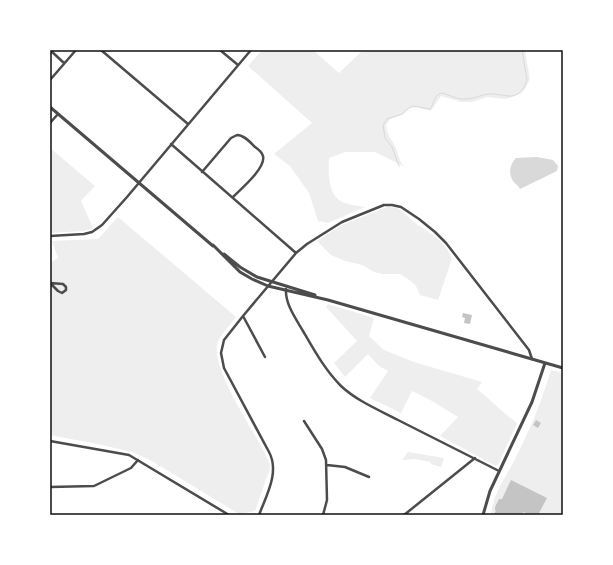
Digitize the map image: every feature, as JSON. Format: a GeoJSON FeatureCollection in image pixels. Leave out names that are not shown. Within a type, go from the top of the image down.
{"type":"FeatureCollection","features":[{"type":"Feature","properties":{"kind":"street"},"geometry":{"type":"LineString","coordinates":[[50,50],[64,63]]}},
{"type":"Feature","properties":{"kind":"street"},"geometry":{"type":"LineString","coordinates":[[50,80],[76,50]]}},
{"type":"Feature","properties":{"kind":"street"},"geometry":{"type":"LineString","coordinates":[[101,50],[188,124]]}},
{"type":"Feature","properties":{"kind":"street"},"geometry":{"type":"LineString","coordinates":[[220,50],[238,65]]}},
{"type":"Feature","properties":{"kind":"street"},"geometry":{"type":"LineString","coordinates":[[50,236],[84,234],[95,230],[106,222],[251,50]]}},
{"type":"Feature","properties":{"kind":"street"},"geometry":{"type":"LineString","coordinates":[[50,107],[213,245],[246,271],[286,289]]}},
{"type":"Feature","properties":{"kind":"street"},"geometry":{"type":"LineString","coordinates":[[50,123],[58,114]]}},
{"type":"Feature","properties":{"kind":"street"},"geometry":{"type":"LineString","coordinates":[[202,172],[233,136],[243,136],[260,151],[263,160],[261,167],[233,197]]}},
{"type":"Feature","properties":{"kind":"street"},"geometry":{"type":"LineString","coordinates":[[171,144],[296,253]]}},
{"type":"Feature","properties":{"kind":"street"},"geometry":{"type":"LineString","coordinates":[[259,515],[272,476],[273,461],[224,368],[221,354],[224,340],[296,253],[338,224],[388,204],[398,206],[410,212],[440,238],[482,288],[529,350],[532,359]]}},
{"type":"Feature","properties":{"kind":"street"},"geometry":{"type":"LineString","coordinates":[[213,245],[240,272],[257,282],[268,286],[328,300],[563,368]]}},
{"type":"Feature","properties":{"kind":"street"},"geometry":{"type":"LineString","coordinates":[[50,283],[63,284],[66,286],[66,290],[62,293],[50,283]]}},
{"type":"Feature","properties":{"kind":"street"},"geometry":{"type":"LineString","coordinates":[[286,289],[290,306],[310,343],[334,379],[350,394],[499,471]]}},
{"type":"Feature","properties":{"kind":"street"},"geometry":{"type":"LineString","coordinates":[[243,316],[265,357]]}},
{"type":"Feature","properties":{"kind":"street"},"geometry":{"type":"LineString","coordinates":[[483,515],[487,499],[499,471],[532,402],[545,362]]}},
{"type":"Feature","properties":{"kind":"street"},"geometry":{"type":"LineString","coordinates":[[304,421],[324,452],[327,465],[327,500],[323,515]]}},
{"type":"Feature","properties":{"kind":"street"},"geometry":{"type":"LineString","coordinates":[[50,441],[126,454],[229,515]]}},
{"type":"Feature","properties":{"kind":"street"},"geometry":{"type":"LineString","coordinates":[[404,515],[475,458]]}},
{"type":"Feature","properties":{"kind":"street"},"geometry":{"type":"LineString","coordinates":[[50,487],[94,486],[131,468],[138,460]]}},
{"type":"Feature","properties":{"kind":"street"},"geometry":{"type":"LineString","coordinates":[[327,465],[345,467],[369,477]]}},
{"type":"Feature","properties":{"kind":"shaded area"},"geometry":{"type":"Polygon","coordinates":[[[262,50],[313,50],[339,73],[363,50],[525,50],[530,79],[525,89],[520,94],[506,99],[487,97],[472,102],[461,102],[441,96],[431,111],[417,107],[410,108],[402,115],[390,119],[386,125],[387,132],[396,148],[403,166],[375,152],[345,152],[329,158],[329,178],[332,191],[335,196],[345,203],[365,207],[328,223],[318,221],[309,193],[290,166],[274,154],[312,123],[248,66],[262,50]]]}},
{"type":"Feature","properties":{"kind":"shaded area"},"geometry":{"type":"Polygon","coordinates":[[[50,148],[95,186],[81,201],[93,228],[92,229],[50,233],[50,148]]]}},
{"type":"Feature","properties":{"kind":"shaded area"},"geometry":{"type":"Polygon","coordinates":[[[537,157],[553,160],[558,166],[557,171],[520,189],[513,181],[511,175],[510,169],[512,163],[516,158],[537,157]]]}},
{"type":"Feature","properties":{"kind":"shaded area"},"geometry":{"type":"Polygon","coordinates":[[[387,207],[396,208],[401,211],[441,242],[449,252],[452,259],[438,300],[420,295],[416,286],[400,274],[383,274],[374,272],[362,265],[345,261],[331,255],[317,241],[342,225],[387,207]]]}},
{"type":"Feature","properties":{"kind":"shaded area"},"geometry":{"type":"Polygon","coordinates":[[[118,217],[236,317],[218,342],[217,354],[220,368],[227,385],[270,464],[255,511],[239,514],[152,461],[132,452],[50,435],[50,263],[58,258],[52,241],[98,239],[118,217]]]}},
{"type":"Feature","properties":{"kind":"shaded area"},"geometry":{"type":"Polygon","coordinates":[[[328,304],[374,318],[369,336],[384,350],[414,362],[482,382],[477,389],[517,423],[498,465],[494,465],[440,436],[458,417],[432,401],[412,391],[401,413],[370,398],[388,371],[379,366],[368,354],[345,377],[334,363],[357,341],[326,307],[328,304]]]}},
{"type":"Feature","properties":{"kind":"shaded area"},"geometry":{"type":"Polygon","coordinates":[[[551,370],[563,373],[563,515],[491,515],[494,500],[531,426],[551,370]]]}},
{"type":"Feature","properties":{"kind":"shaded area"},"geometry":{"type":"Polygon","coordinates":[[[408,452],[444,458],[441,467],[431,464],[430,462],[415,459],[402,460],[408,452]]]}},
{"type":"Feature","properties":{"kind":"building"},"geometry":{"type":"Polygon","coordinates":[[[463,313],[472,315],[470,324],[464,323],[465,318],[462,317],[463,313]]]}},
{"type":"Feature","properties":{"kind":"building"},"geometry":{"type":"Polygon","coordinates":[[[536,420],[541,423],[538,428],[533,425],[536,420]]]}},
{"type":"Feature","properties":{"kind":"building"},"geometry":{"type":"Polygon","coordinates":[[[511,480],[547,498],[538,515],[530,515],[523,512],[522,515],[494,515],[496,510],[495,507],[499,499],[502,499],[511,480]]]}},
{"type":"Feature","properties":{"kind":"waterway"},"geometry":{"type":"LineString","coordinates":[[399,166],[392,147],[385,138],[383,125],[387,119],[402,114],[413,106],[430,109],[436,97],[442,93],[463,99],[488,94],[511,96],[520,93],[527,80],[522,50]]}}]}
